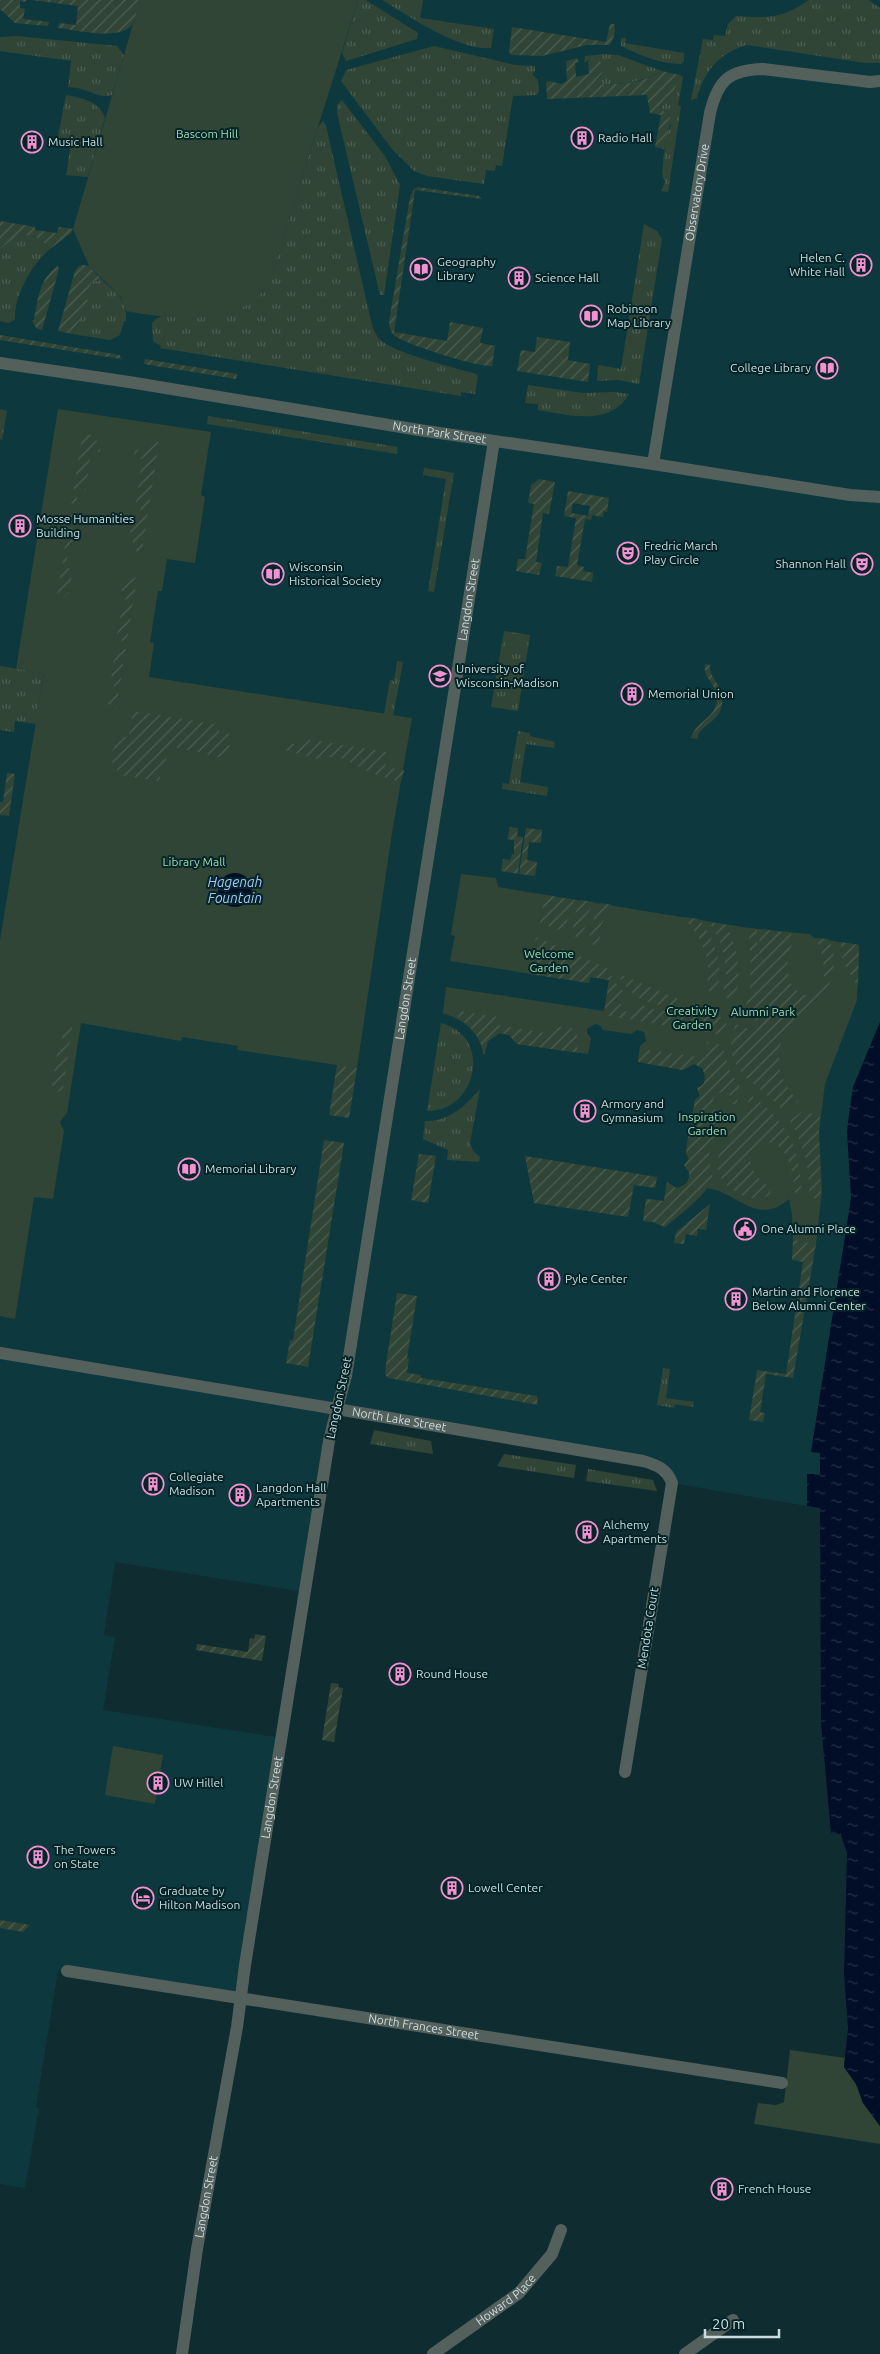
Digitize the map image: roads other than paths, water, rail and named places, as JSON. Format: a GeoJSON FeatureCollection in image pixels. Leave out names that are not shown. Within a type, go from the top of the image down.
{"type":"FeatureCollection","features":[{"type":"Feature","properties":{"kind":"street","name":"Observatory Drive"},"geometry":{"type":"LineString","coordinates":[[653,464],[710,113],[720,86],[733,73],[763,69],[870,82],[880,81]]}},
{"type":"Feature","properties":{"kind":"street","name":"North Park Street"},"geometry":{"type":"LineString","coordinates":[[0,364],[129,382],[494,441],[850,495],[880,497]]}},
{"type":"Feature","properties":{"kind":"street","name":"Langdon Street"},"geometry":{"type":"LineString","coordinates":[[182,2354],[197,2248],[241,1998],[329,1441],[346,1376],[494,441]]}},
{"type":"Feature","properties":{"kind":"street","name":"North Lake Street"},"geometry":{"type":"LineString","coordinates":[[0,1353],[643,1461],[663,1469],[669,1475],[672,1483]]}},
{"type":"Feature","properties":{"kind":"street","name":"Mendota Court"},"geometry":{"type":"LineString","coordinates":[[625,1772],[672,1483]]}},
{"type":"Feature","properties":{"kind":"street","name":"North Frances Street"},"geometry":{"type":"LineString","coordinates":[[67,1971],[782,2083]]}},
{"type":"Feature","properties":{"kind":"street","name":"Howard Place"},"geometry":{"type":"LineString","coordinates":[[433,2354],[519,2293],[552,2254],[561,2230]]}},
{"type":"Feature","properties":{"kind":"street"},"geometry":{"type":"LineString","coordinates":[[685,2354],[733,2320]]}},
{"type":"Feature","properties":{"kind":"water","name":"Hagenah Fountain"},"geometry":{"type":"Polygon","coordinates":[[[235,873],[242,874],[247,878],[251,883],[251,897],[247,902],[242,906],[235,907],[228,906],[223,902],[219,897],[218,890],[219,883],[223,878],[228,874],[235,873]]]}},
{"type":"Feature","properties":{"kind":"water"},"geometry":{"type":"Polygon","coordinates":[[[880,1022],[880,2126],[863,2103],[856,2084],[844,2067],[848,2028],[844,1975],[847,1853],[841,1835],[831,1833],[821,1723],[820,1508],[807,1506],[807,1474],[820,1474],[820,1453],[811,1452],[851,1198],[847,1132],[853,1087],[880,1022]]]}},
{"type":"Feature","properties":{"kind":"place","name":"Radio Hall"},"geometry":{"type":"Point","coordinates":[582,138]}},
{"type":"Feature","properties":{"kind":"place","name":"Music Hall"},"geometry":{"type":"Point","coordinates":[32,142]}},
{"type":"Feature","properties":{"kind":"place","name":"Helen C. White Hall"},"geometry":{"type":"Point","coordinates":[861,265]}},
{"type":"Feature","properties":{"kind":"place","name":"Geography Library"},"geometry":{"type":"Point","coordinates":[421,269]}},
{"type":"Feature","properties":{"kind":"place","name":"Science Hall"},"geometry":{"type":"Point","coordinates":[519,278]}},
{"type":"Feature","properties":{"kind":"place","name":"Robinson Map Library"},"geometry":{"type":"Point","coordinates":[591,316]}},
{"type":"Feature","properties":{"kind":"place","name":"College Library"},"geometry":{"type":"Point","coordinates":[827,368]}},
{"type":"Feature","properties":{"kind":"place","name":"Mosse Humanities Building"},"geometry":{"type":"Point","coordinates":[20,526]}},
{"type":"Feature","properties":{"kind":"place","name":"Fredric March Play Circle"},"geometry":{"type":"Point","coordinates":[628,553]}},
{"type":"Feature","properties":{"kind":"place","name":"Shannon Hall"},"geometry":{"type":"Point","coordinates":[862,564]}},
{"type":"Feature","properties":{"kind":"place","name":"Wisconsin Historical Society"},"geometry":{"type":"Point","coordinates":[273,574]}},
{"type":"Feature","properties":{"kind":"place","name":"University of Wisconsin-Madison"},"geometry":{"type":"Point","coordinates":[440,676]}},
{"type":"Feature","properties":{"kind":"place","name":"Memorial Union"},"geometry":{"type":"Point","coordinates":[632,694]}},
{"type":"Feature","properties":{"kind":"place","name":"Armory and Gymnasium"},"geometry":{"type":"Point","coordinates":[585,1111]}},
{"type":"Feature","properties":{"kind":"place","name":"Memorial Library"},"geometry":{"type":"Point","coordinates":[189,1169]}},
{"type":"Feature","properties":{"kind":"place","name":"One Alumni Place"},"geometry":{"type":"Point","coordinates":[745,1229]}},
{"type":"Feature","properties":{"kind":"place","name":"Pyle Center"},"geometry":{"type":"Point","coordinates":[549,1279]}},
{"type":"Feature","properties":{"kind":"place","name":"Martin and Florence Below Alumni Center"},"geometry":{"type":"Point","coordinates":[736,1299]}},
{"type":"Feature","properties":{"kind":"place","name":"Collegiate Madison"},"geometry":{"type":"Point","coordinates":[153,1484]}},
{"type":"Feature","properties":{"kind":"place","name":"Langdon Hall Apartments"},"geometry":{"type":"Point","coordinates":[240,1495]}},
{"type":"Feature","properties":{"kind":"place","name":"Alchemy Apartments"},"geometry":{"type":"Point","coordinates":[587,1532]}},
{"type":"Feature","properties":{"kind":"place","name":"Round House"},"geometry":{"type":"Point","coordinates":[400,1674]}},
{"type":"Feature","properties":{"kind":"place","name":"UW Hillel"},"geometry":{"type":"Point","coordinates":[158,1783]}},
{"type":"Feature","properties":{"kind":"place","name":"The Towers on State"},"geometry":{"type":"Point","coordinates":[38,1857]}},
{"type":"Feature","properties":{"kind":"place","name":"Lowell Center"},"geometry":{"type":"Point","coordinates":[452,1888]}},
{"type":"Feature","properties":{"kind":"place","name":"Graduate by Hilton Madison"},"geometry":{"type":"Point","coordinates":[143,1898]}},
{"type":"Feature","properties":{"kind":"place","name":"French House"},"geometry":{"type":"Point","coordinates":[722,2189]}},
{"type":"Feature","properties":{"kind":"park label","name":"Bascom Hill"},"geometry":{"type":"Point","coordinates":[207,134]}},
{"type":"Feature","properties":{"kind":"park label","name":"Library Mall"},"geometry":{"type":"Point","coordinates":[194,862]}},
{"type":"Feature","properties":{"kind":"park label","name":"Welcome Garden"},"geometry":{"type":"Point","coordinates":[549,961]}},
{"type":"Feature","properties":{"kind":"park label","name":"Alumni Park"},"geometry":{"type":"Point","coordinates":[763,1012]}},
{"type":"Feature","properties":{"kind":"park label","name":"Creativity Garden"},"geometry":{"type":"Point","coordinates":[692,1018]}},
{"type":"Feature","properties":{"kind":"park label","name":"Inspiration Garden"},"geometry":{"type":"Point","coordinates":[707,1124]}}]}
